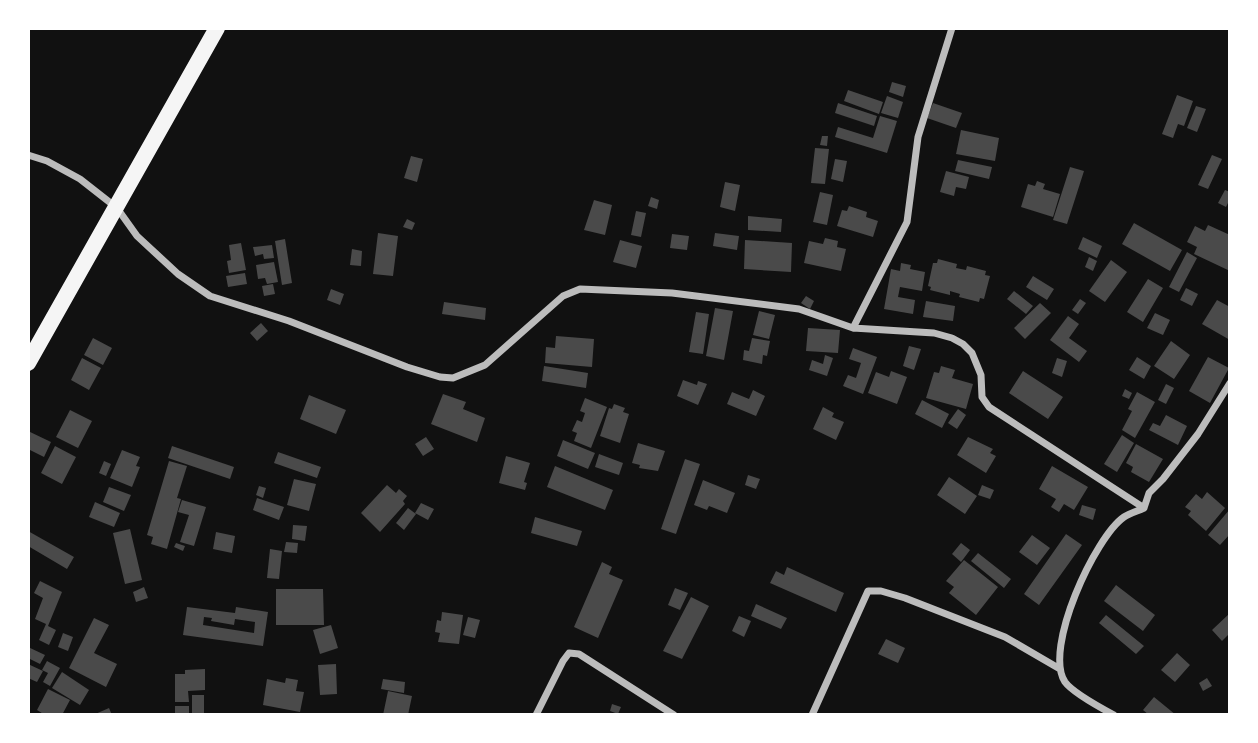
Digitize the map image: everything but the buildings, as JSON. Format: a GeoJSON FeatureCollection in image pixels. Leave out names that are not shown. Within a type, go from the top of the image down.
{"type":"FeatureCollection","features":[{"type":"Feature","properties":{"kind":"main road"},"geometry":{"type":"LineString","coordinates":[[28,363],[217,28]]}},
{"type":"Feature","properties":{"kind":"street"},"geometry":{"type":"LineString","coordinates":[[853,328],[906,222],[918,137],[951,28]]}},
{"type":"Feature","properties":{"kind":"street"},"geometry":{"type":"LineString","coordinates":[[28,155],[47,161],[80,179],[117,208],[137,236],[178,274],[210,296],[289,321],[440,377],[460,376],[485,365],[563,296],[580,289],[672,293],[799,309],[853,328],[934,333],[952,338],[972,353],[982,374],[982,397],[989,407],[1144,508]]}},
{"type":"Feature","properties":{"kind":"street"},"geometry":{"type":"LineString","coordinates":[[1114,715],[1066,683],[1059,669],[1060,644],[1072,601],[1102,543],[1124,518],[1144,508],[1149,493],[1163,480],[1198,434],[1230,383]]}},
{"type":"Feature","properties":{"kind":"street"},"geometry":{"type":"LineString","coordinates":[[812,715],[869,592],[881,591],[905,598],[1004,637],[1059,669]]}},
{"type":"Feature","properties":{"kind":"street"},"geometry":{"type":"LineString","coordinates":[[536,715],[569,653],[579,654],[674,715]]}}]}
